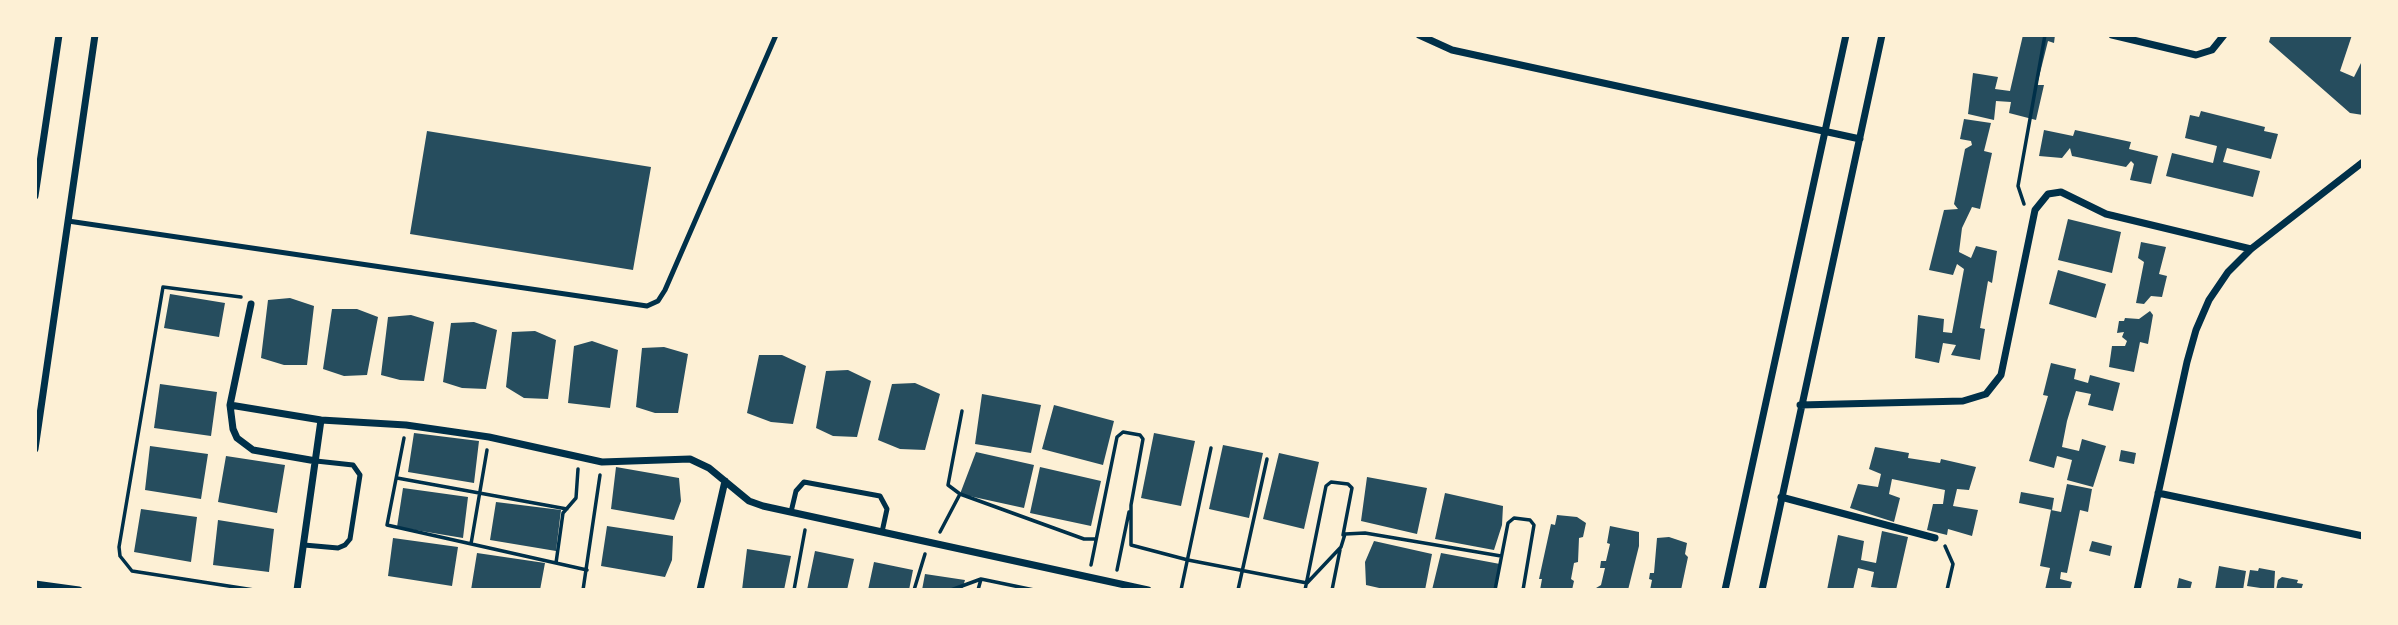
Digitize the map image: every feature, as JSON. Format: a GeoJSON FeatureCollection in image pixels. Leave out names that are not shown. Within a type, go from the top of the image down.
{"type":"FeatureCollection","features":[{"type":"Feature","properties":{"kind":"street"},"geometry":{"type":"LineString","coordinates":[[35,196],[59,35]]}},
{"type":"Feature","properties":{"kind":"street"},"geometry":{"type":"LineString","coordinates":[[35,449],[95,35]]}},
{"type":"Feature","properties":{"kind":"street"},"geometry":{"type":"LineString","coordinates":[[1419,35],[1452,50],[1860,139]]}},
{"type":"Feature","properties":{"kind":"street"},"geometry":{"type":"LineString","coordinates":[[1725,590],[1846,35]]}},
{"type":"Feature","properties":{"kind":"street"},"geometry":{"type":"LineString","coordinates":[[1762,590],[1882,35]]}},
{"type":"Feature","properties":{"kind":"street"},"geometry":{"type":"LineString","coordinates":[[2112,35],[2196,55],[2212,50],[2224,35]]}},
{"type":"Feature","properties":{"kind":"street"},"geometry":{"type":"LineString","coordinates":[[2137,590],[2196,330],[2222,282],[2251,249],[2363,162]]}},
{"type":"Feature","properties":{"kind":"street"},"geometry":{"type":"LineString","coordinates":[[1800,405],[1963,401],[1986,394],[2001,375],[2035,210],[2042,198],[2060,192],[2106,214],[2251,249]]}},
{"type":"Feature","properties":{"kind":"street"},"geometry":{"type":"LineString","coordinates":[[251,304],[230,405],[233,429],[244,445],[253,450],[316,461]]}},
{"type":"Feature","properties":{"kind":"street"},"geometry":{"type":"LineString","coordinates":[[230,405],[321,420],[406,425],[489,437],[602,462],[690,459],[725,481],[748,501],[1123,587],[1149,590]]}},
{"type":"Feature","properties":{"kind":"street"},"geometry":{"type":"LineString","coordinates":[[297,590],[321,420]]}},
{"type":"Feature","properties":{"kind":"street"},"geometry":{"type":"LineString","coordinates":[[700,590],[725,481]]}},
{"type":"Feature","properties":{"kind":"street"},"geometry":{"type":"LineString","coordinates":[[2158,493],[2363,536]]}},
{"type":"Feature","properties":{"kind":"street"},"geometry":{"type":"LineString","coordinates":[[1781,497],[1935,538]]}},
{"type":"Feature","properties":{"kind":"street"},"geometry":{"type":"LineString","coordinates":[[35,584],[79,590]]}},
{"type":"Feature","properties":{"kind":"lane"},"geometry":{"type":"LineString","coordinates":[[68,221],[647,306],[658,300],[665,290],[776,35]]}},
{"type":"Feature","properties":{"kind":"lane"},"geometry":{"type":"LineString","coordinates":[[304,545],[338,548],[350,539],[360,475],[353,466],[316,461]]}},
{"type":"Feature","properties":{"kind":"lane"},"geometry":{"type":"LineString","coordinates":[[792,512],[796,491],[804,482],[880,496],[887,509],[882,532]]}},
{"type":"Feature","properties":{"kind":"path"},"geometry":{"type":"LineString","coordinates":[[2035,210],[2020,199],[2018,186],[2045,35]]}},
{"type":"Feature","properties":{"kind":"path"},"geometry":{"type":"LineString","coordinates":[[251,304],[244,297],[163,287],[119,547],[120,556],[132,570],[254,590]]}},
{"type":"Feature","properties":{"kind":"path"},"geometry":{"type":"LineString","coordinates":[[962,411],[948,485],[960,494],[1084,539],[1096,540]]}},
{"type":"Feature","properties":{"kind":"path"},"geometry":{"type":"LineString","coordinates":[[406,425],[387,526],[587,570]]}},
{"type":"Feature","properties":{"kind":"path"},"geometry":{"type":"LineString","coordinates":[[1088,577],[1118,437],[1123,432],[1140,435],[1143,439],[1114,583]]}},
{"type":"Feature","properties":{"kind":"path"},"geometry":{"type":"LineString","coordinates":[[471,544],[489,437]]}},
{"type":"Feature","properties":{"kind":"path"},"geometry":{"type":"LineString","coordinates":[[1181,590],[1211,448]]}},
{"type":"Feature","properties":{"kind":"path"},"geometry":{"type":"LineString","coordinates":[[555,563],[563,513],[576,498],[579,456]]}},
{"type":"Feature","properties":{"kind":"path"},"geometry":{"type":"LineString","coordinates":[[1238,590],[1267,459]]}},
{"type":"Feature","properties":{"kind":"path"},"geometry":{"type":"LineString","coordinates":[[583,590],[602,462]]}},
{"type":"Feature","properties":{"kind":"path"},"geometry":{"type":"LineString","coordinates":[[396,477],[567,509]]}},
{"type":"Feature","properties":{"kind":"path"},"geometry":{"type":"LineString","coordinates":[[1305,590],[1326,486],[1331,482],[1348,484],[1352,488],[1332,590]]}},
{"type":"Feature","properties":{"kind":"path"},"geometry":{"type":"LineString","coordinates":[[914,590],[932,543],[960,494]]}},
{"type":"Feature","properties":{"kind":"path"},"geometry":{"type":"LineString","coordinates":[[1130,505],[1131,545],[1307,583]]}},
{"type":"Feature","properties":{"kind":"path"},"geometry":{"type":"LineString","coordinates":[[794,590],[808,515]]}},
{"type":"Feature","properties":{"kind":"path"},"geometry":{"type":"LineString","coordinates":[[1495,590],[1510,520],[1533,522],[1523,590]]}},
{"type":"Feature","properties":{"kind":"path"},"geometry":{"type":"LineString","coordinates":[[1307,583],[1341,547],[1345,534],[1365,533],[1501,556]]}},
{"type":"Feature","properties":{"kind":"path"},"geometry":{"type":"LineString","coordinates":[[1935,538],[1944,544],[1953,564],[1947,590]]}},
{"type":"Feature","properties":{"kind":"path"},"geometry":{"type":"LineString","coordinates":[[978,590],[981,579]]}},
{"type":"Feature","properties":{"kind":"path"},"geometry":{"type":"LineString","coordinates":[[951,590],[981,579],[1034,590]]}},
{"type":"Feature","properties":{"kind":"path"},"geometry":{"type":"LineString","coordinates":[[1346,590],[1352,590]]}},
{"type":"Feature","properties":{"kind":"building"},"geometry":{"type":"Polygon","coordinates":[[[2023,35],[2055,35],[2054,43],[2048,41],[2037,85],[2044,85],[2036,120],[2009,113],[2011,102],[1996,101],[1994,120],[1968,114],[1973,73],[1998,77],[1995,89],[2010,91],[2023,35]]]}},
{"type":"Feature","properties":{"kind":"building"},"geometry":{"type":"Polygon","coordinates":[[[2271,35],[2352,35],[2340,71],[2354,77],[2363,59],[2363,115],[2350,113],[2269,42],[2271,35]]]}},
{"type":"Feature","properties":{"kind":"building"},"geometry":{"type":"Polygon","coordinates":[[[2201,111],[2265,127],[2264,131],[2278,134],[2271,159],[2227,148],[2223,162],[2260,171],[2253,197],[2166,176],[2172,153],[2213,163],[2217,146],[2185,138],[2190,115],[2199,117],[2201,111]]]}},
{"type":"Feature","properties":{"kind":"building"},"geometry":{"type":"Polygon","coordinates":[[[1964,119],[1991,123],[1984,151],[1992,153],[1980,209],[1972,207],[1962,228],[1959,252],[1971,258],[1976,246],[1997,251],[1992,283],[1988,281],[1980,328],[1985,329],[1980,360],[1951,355],[1956,345],[1943,343],[1939,363],[1915,358],[1918,315],[1944,319],[1943,332],[1952,333],[1964,269],[1957,264],[1953,275],[1929,270],[1944,210],[1958,209],[1954,204],[1965,149],[1972,145],[1971,141],[1960,139],[1964,119]]]}},
{"type":"Feature","properties":{"kind":"building"},"geometry":{"type":"Polygon","coordinates":[[[2044,130],[2073,136],[2075,130],[2131,142],[2129,149],[2158,156],[2151,184],[2130,180],[2134,164],[2131,161],[2126,167],[2072,156],[2070,148],[2062,158],[2039,156],[2044,130]]]}},
{"type":"Feature","properties":{"kind":"building"},"geometry":{"type":"Polygon","coordinates":[[[427,131],[651,167],[633,270],[410,234],[427,131]]]}},
{"type":"Feature","properties":{"kind":"building"},"geometry":{"type":"Polygon","coordinates":[[[2068,219],[2121,232],[2112,273],[2058,260],[2068,219]]]}},
{"type":"Feature","properties":{"kind":"building"},"geometry":{"type":"Polygon","coordinates":[[[2141,242],[2166,247],[2159,274],[2167,276],[2162,297],[2151,296],[2144,304],[2136,303],[2144,262],[2138,258],[2141,242]]]}},
{"type":"Feature","properties":{"kind":"building"},"geometry":{"type":"Polygon","coordinates":[[[2058,270],[2106,284],[2096,318],[2049,304],[2058,270]]]}},
{"type":"Feature","properties":{"kind":"building"},"geometry":{"type":"Polygon","coordinates":[[[170,294],[225,303],[219,337],[164,328],[170,294]]]}},
{"type":"Feature","properties":{"kind":"building"},"geometry":{"type":"Polygon","coordinates":[[[290,298],[314,306],[307,365],[284,365],[261,358],[268,300],[290,298]]]}},
{"type":"Feature","properties":{"kind":"building"},"geometry":{"type":"Polygon","coordinates":[[[332,309],[357,309],[378,317],[367,375],[344,376],[323,369],[332,309]]]}},
{"type":"Feature","properties":{"kind":"building"},"geometry":{"type":"Polygon","coordinates":[[[2150,311],[2153,315],[2148,344],[2140,342],[2134,372],[2109,367],[2112,346],[2125,346],[2127,341],[2122,337],[2124,332],[2117,333],[2119,321],[2124,321],[2125,318],[2139,319],[2150,311]]]}},
{"type":"Feature","properties":{"kind":"building"},"geometry":{"type":"Polygon","coordinates":[[[411,315],[434,322],[424,381],[400,380],[381,375],[388,317],[411,315]]]}},
{"type":"Feature","properties":{"kind":"building"},"geometry":{"type":"Polygon","coordinates":[[[474,322],[497,330],[486,389],[462,388],[443,382],[451,323],[474,322]]]}},
{"type":"Feature","properties":{"kind":"building"},"geometry":{"type":"Polygon","coordinates":[[[535,331],[556,340],[548,399],[524,398],[506,387],[512,332],[535,331]]]}},
{"type":"Feature","properties":{"kind":"building"},"geometry":{"type":"Polygon","coordinates":[[[592,341],[618,350],[610,408],[568,403],[574,346],[592,341]]]}},
{"type":"Feature","properties":{"kind":"building"},"geometry":{"type":"Polygon","coordinates":[[[664,347],[688,354],[678,413],[655,413],[636,407],[642,348],[664,347]]]}},
{"type":"Feature","properties":{"kind":"building"},"geometry":{"type":"Polygon","coordinates":[[[759,355],[782,355],[806,366],[793,424],[771,422],[747,413],[759,355]]]}},
{"type":"Feature","properties":{"kind":"building"},"geometry":{"type":"Polygon","coordinates":[[[2051,363],[2076,369],[2074,379],[2088,383],[2090,375],[2120,383],[2113,411],[2088,405],[2091,394],[2076,391],[2067,421],[2062,447],[2079,451],[2082,439],[2106,446],[2093,487],[2067,480],[2072,460],[2057,456],[2054,468],[2029,461],[2048,396],[2043,395],[2051,363]]]}},
{"type":"Feature","properties":{"kind":"building"},"geometry":{"type":"Polygon","coordinates":[[[848,370],[871,381],[857,437],[833,436],[816,428],[826,371],[848,370]]]}},
{"type":"Feature","properties":{"kind":"building"},"geometry":{"type":"Polygon","coordinates":[[[915,383],[940,394],[925,450],[900,449],[878,440],[892,384],[915,383]]]}},
{"type":"Feature","properties":{"kind":"building"},"geometry":{"type":"Polygon","coordinates":[[[160,384],[217,392],[211,436],[154,428],[160,384]]]}},
{"type":"Feature","properties":{"kind":"building"},"geometry":{"type":"Polygon","coordinates":[[[982,394],[1041,405],[1031,453],[975,444],[982,394]]]}},
{"type":"Feature","properties":{"kind":"building"},"geometry":{"type":"Polygon","coordinates":[[[1054,405],[1114,421],[1103,465],[1042,449],[1054,405]]]}},
{"type":"Feature","properties":{"kind":"building"},"geometry":{"type":"Polygon","coordinates":[[[414,433],[479,441],[474,483],[408,472],[414,433]]]}},
{"type":"Feature","properties":{"kind":"building"},"geometry":{"type":"Polygon","coordinates":[[[1154,433],[1195,441],[1181,506],[1141,498],[1154,433]]]}},
{"type":"Feature","properties":{"kind":"building"},"geometry":{"type":"Polygon","coordinates":[[[1223,445],[1263,453],[1249,518],[1209,509],[1223,445]]]}},
{"type":"Feature","properties":{"kind":"building"},"geometry":{"type":"Polygon","coordinates":[[[150,446],[208,454],[201,499],[145,490],[150,446]]]}},
{"type":"Feature","properties":{"kind":"building"},"geometry":{"type":"Polygon","coordinates":[[[1875,447],[1909,453],[1908,458],[1940,463],[1941,459],[1976,467],[1969,490],[1957,489],[1953,506],[1978,510],[1972,536],[1948,529],[1947,535],[1927,530],[1933,504],[1943,504],[1945,490],[1892,479],[1889,494],[1900,498],[1894,522],[1850,508],[1858,484],[1878,487],[1881,474],[1869,469],[1875,447]]]}},
{"type":"Feature","properties":{"kind":"building"},"geometry":{"type":"Polygon","coordinates":[[[2121,450],[2136,453],[2134,464],[2119,461],[2121,450]]]}},
{"type":"Feature","properties":{"kind":"building"},"geometry":{"type":"Polygon","coordinates":[[[976,452],[1034,465],[1024,508],[960,494],[976,452]]]}},
{"type":"Feature","properties":{"kind":"building"},"geometry":{"type":"Polygon","coordinates":[[[1279,453],[1319,462],[1304,529],[1263,519],[1279,453]]]}},
{"type":"Feature","properties":{"kind":"building"},"geometry":{"type":"Polygon","coordinates":[[[226,456],[285,465],[277,513],[218,502],[226,456]]]}},
{"type":"Feature","properties":{"kind":"building"},"geometry":{"type":"Polygon","coordinates":[[[616,467],[679,478],[681,501],[674,520],[611,509],[616,467]]]}},
{"type":"Feature","properties":{"kind":"building"},"geometry":{"type":"Polygon","coordinates":[[[1040,467],[1101,481],[1091,526],[1030,513],[1040,467]]]}},
{"type":"Feature","properties":{"kind":"building"},"geometry":{"type":"Polygon","coordinates":[[[1367,477],[1427,488],[1417,534],[1361,521],[1367,477]]]}},
{"type":"Feature","properties":{"kind":"building"},"geometry":{"type":"Polygon","coordinates":[[[2067,484],[2092,489],[2088,512],[2080,510],[2067,573],[2061,572],[2060,579],[2072,582],[2070,590],[2045,590],[2050,568],[2040,566],[2051,510],[2061,512],[2067,484]]]}},
{"type":"Feature","properties":{"kind":"building"},"geometry":{"type":"Polygon","coordinates":[[[403,488],[468,497],[463,538],[397,527],[403,488]]]}},
{"type":"Feature","properties":{"kind":"building"},"geometry":{"type":"Polygon","coordinates":[[[2021,492],[2054,498],[2052,510],[2019,503],[2021,492]]]}},
{"type":"Feature","properties":{"kind":"building"},"geometry":{"type":"Polygon","coordinates":[[[1445,493],[1503,506],[1502,525],[1494,550],[1435,539],[1445,493]]]}},
{"type":"Feature","properties":{"kind":"building"},"geometry":{"type":"Polygon","coordinates":[[[496,502],[561,510],[556,551],[490,540],[496,502]]]}},
{"type":"Feature","properties":{"kind":"building"},"geometry":{"type":"Polygon","coordinates":[[[141,509],[197,517],[191,562],[134,552],[141,509]]]}},
{"type":"Feature","properties":{"kind":"building"},"geometry":{"type":"Polygon","coordinates":[[[1557,515],[1577,517],[1586,523],[1583,537],[1579,538],[1578,562],[1574,563],[1571,579],[1574,581],[1572,590],[1540,590],[1542,579],[1539,579],[1551,524],[1555,525],[1557,515]]]}},
{"type":"Feature","properties":{"kind":"building"},"geometry":{"type":"Polygon","coordinates":[[[218,520],[274,529],[269,572],[213,565],[218,520]]]}},
{"type":"Feature","properties":{"kind":"building"},"geometry":{"type":"Polygon","coordinates":[[[607,526],[673,536],[672,560],[665,577],[601,566],[607,526]]]}},
{"type":"Feature","properties":{"kind":"building"},"geometry":{"type":"Polygon","coordinates":[[[1610,526],[1639,532],[1639,546],[1628,590],[1596,588],[1601,585],[1605,568],[1600,568],[1601,561],[1606,561],[1610,526]]]}},
{"type":"Feature","properties":{"kind":"building"},"geometry":{"type":"Polygon","coordinates":[[[1882,531],[1908,537],[1896,590],[1871,587],[1874,572],[1858,568],[1853,590],[1827,590],[1838,535],[1864,541],[1861,560],[1876,563],[1882,531]]]}},
{"type":"Feature","properties":{"kind":"building"},"geometry":{"type":"Polygon","coordinates":[[[1669,537],[1687,543],[1685,554],[1688,557],[1681,590],[1650,590],[1652,580],[1649,579],[1650,573],[1654,573],[1657,538],[1669,537]]]}},
{"type":"Feature","properties":{"kind":"building"},"geometry":{"type":"Polygon","coordinates":[[[393,538],[458,547],[452,586],[388,576],[393,538]]]}},
{"type":"Feature","properties":{"kind":"building"},"geometry":{"type":"Polygon","coordinates":[[[1374,541],[1432,554],[1425,590],[1388,590],[1366,585],[1365,562],[1374,541]]]}},
{"type":"Feature","properties":{"kind":"building"},"geometry":{"type":"Polygon","coordinates":[[[2092,541],[2112,546],[2110,556],[2089,551],[2092,541]]]}},
{"type":"Feature","properties":{"kind":"building"},"geometry":{"type":"Polygon","coordinates":[[[747,549],[791,556],[784,590],[742,590],[747,549]]]}},
{"type":"Feature","properties":{"kind":"building"},"geometry":{"type":"Polygon","coordinates":[[[815,551],[854,559],[847,590],[807,590],[815,551]]]}},
{"type":"Feature","properties":{"kind":"building"},"geometry":{"type":"Polygon","coordinates":[[[477,553],[545,563],[540,590],[471,590],[477,553]]]}},
{"type":"Feature","properties":{"kind":"building"},"geometry":{"type":"Polygon","coordinates":[[[1441,553],[1500,564],[1496,590],[1432,590],[1441,553]]]}},
{"type":"Feature","properties":{"kind":"building"},"geometry":{"type":"Polygon","coordinates":[[[874,562],[913,570],[909,590],[868,590],[874,562]]]}},
{"type":"Feature","properties":{"kind":"building"},"geometry":{"type":"Polygon","coordinates":[[[2219,566],[2246,571],[2243,590],[2215,590],[2219,566]]]}},
{"type":"Feature","properties":{"kind":"building"},"geometry":{"type":"Polygon","coordinates":[[[2259,568],[2275,571],[2274,590],[2247,586],[2250,570],[2258,571],[2259,568]]]}},
{"type":"Feature","properties":{"kind":"building"},"geometry":{"type":"Polygon","coordinates":[[[925,574],[965,580],[962,590],[922,590],[925,574]]]}},
{"type":"Feature","properties":{"kind":"building"},"geometry":{"type":"Polygon","coordinates":[[[2282,577],[2298,580],[2297,583],[2303,584],[2301,590],[2276,590],[2278,580],[2282,577]]]}},
{"type":"Feature","properties":{"kind":"building"},"geometry":{"type":"Polygon","coordinates":[[[2179,578],[2192,582],[2190,590],[2177,588],[2179,578]]]}}]}
